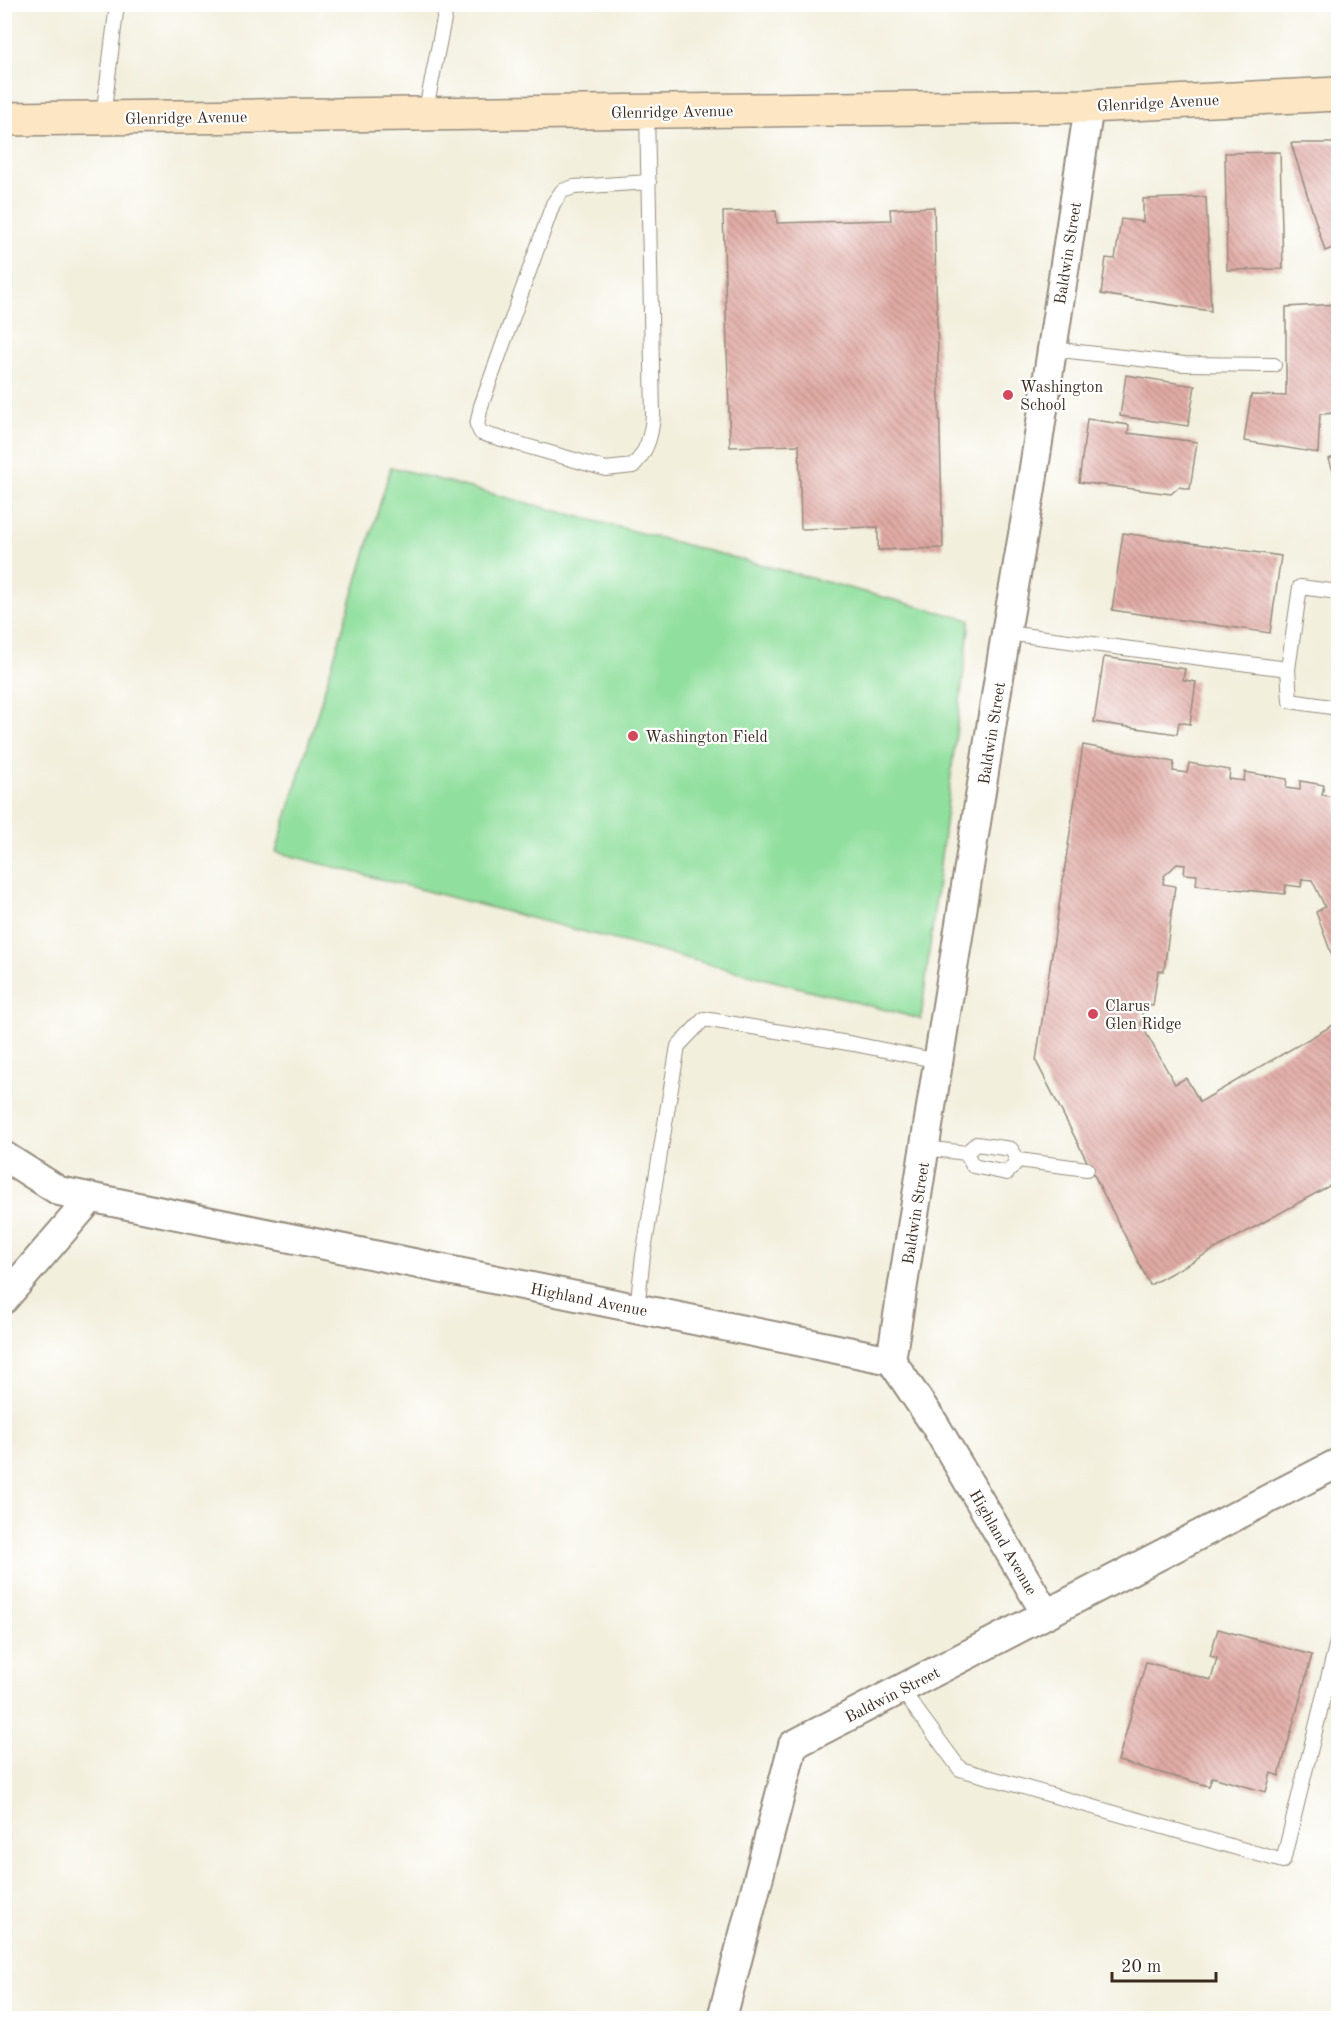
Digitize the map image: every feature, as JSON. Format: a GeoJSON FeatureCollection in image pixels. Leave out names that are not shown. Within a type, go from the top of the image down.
{"type":"FeatureCollection","features":[{"type":"Feature","properties":{"kind":"street","name":"Glenridge Avenue"},"geometry":{"type":"LineString","coordinates":[[4,119],[1089,106],[1338,94]]}},
{"type":"Feature","properties":{"kind":"street","name":"Baldwin Street"},"geometry":{"type":"LineString","coordinates":[[891,1360],[1089,106]]}},
{"type":"Feature","properties":{"kind":"street","name":"Highland Avenue"},"geometry":{"type":"LineString","coordinates":[[4,1156],[59,1191],[891,1360],[935,1425],[1046,1614]]}},
{"type":"Feature","properties":{"kind":"street"},"geometry":{"type":"LineString","coordinates":[[4,1299],[91,1198]]}},
{"type":"Feature","properties":{"kind":"street","name":"Baldwin Street"},"geometry":{"type":"LineString","coordinates":[[722,2019],[793,1745],[1338,1463]]}},
{"type":"Feature","properties":{"kind":"lane"},"geometry":{"type":"LineString","coordinates":[[103,118],[117,4]]}},
{"type":"Feature","properties":{"kind":"lane"},"geometry":{"type":"LineString","coordinates":[[425,114],[447,4]]}},
{"type":"Feature","properties":{"kind":"lane"},"geometry":{"type":"LineString","coordinates":[[647,111],[649,182],[653,416],[652,434],[645,453],[633,466],[606,469],[481,433],[477,425],[481,406],[553,204],[562,191],[574,187],[649,182]]}},
{"type":"Feature","properties":{"kind":"lane"},"geometry":{"type":"LineString","coordinates":[[1052,349],[1184,364],[1274,365]]}},
{"type":"Feature","properties":{"kind":"lane"},"geometry":{"type":"LineString","coordinates":[[1338,592],[1300,587],[1288,669],[1290,701],[1338,708]]}},
{"type":"Feature","properties":{"kind":"lane"},"geometry":{"type":"LineString","coordinates":[[1006,633],[1288,669]]}},
{"type":"Feature","properties":{"kind":"lane"},"geometry":{"type":"LineString","coordinates":[[637,1308],[643,1256],[678,1046],[704,1019],[939,1060]]}},
{"type":"Feature","properties":{"kind":"lane"},"geometry":{"type":"LineString","coordinates":[[966,1154],[976,1144],[1011,1149],[1018,1160]]}},
{"type":"Feature","properties":{"kind":"lane"},"geometry":{"type":"LineString","coordinates":[[925,1148],[966,1154]]}},
{"type":"Feature","properties":{"kind":"lane"},"geometry":{"type":"LineString","coordinates":[[966,1154],[973,1166],[1007,1173],[1018,1160]]}},
{"type":"Feature","properties":{"kind":"lane"},"geometry":{"type":"LineString","coordinates":[[1018,1160],[1087,1169]]}},
{"type":"Feature","properties":{"kind":"lane"},"geometry":{"type":"LineString","coordinates":[[901,1689],[960,1769],[1283,1861],[1338,1638]]}},
{"type":"Feature","properties":{"kind":"green space","name":"Washington Field"},"geometry":{"type":"Polygon","coordinates":[[[391,467],[970,620],[921,1019],[276,852],[391,467]]]}},
{"type":"Feature","properties":{"kind":"building"},"geometry":{"type":"Polygon","coordinates":[[[1291,143],[1338,143],[1338,246],[1325,251],[1291,143]]]}},
{"type":"Feature","properties":{"kind":"building"},"geometry":{"type":"Polygon","coordinates":[[[1280,152],[1283,269],[1227,270],[1225,153],[1280,152]]]}},
{"type":"Feature","properties":{"kind":"building"},"geometry":{"type":"Polygon","coordinates":[[[1206,197],[1211,311],[1101,294],[1106,258],[1115,259],[1121,219],[1143,222],[1143,199],[1206,197]]]}},
{"type":"Feature","properties":{"kind":"building"},"geometry":{"type":"Polygon","coordinates":[[[934,207],[943,548],[878,550],[878,527],[801,529],[799,445],[730,447],[723,212],[776,211],[777,223],[891,220],[890,209],[934,207]]]}},
{"type":"Feature","properties":{"kind":"building"},"geometry":{"type":"Polygon","coordinates":[[[1338,304],[1338,413],[1320,414],[1318,453],[1244,441],[1251,395],[1286,396],[1286,307],[1338,304]]]}},
{"type":"Feature","properties":{"kind":"building"},"geometry":{"type":"Polygon","coordinates":[[[1126,375],[1195,386],[1188,426],[1120,416],[1126,375]]]}},
{"type":"Feature","properties":{"kind":"building"},"geometry":{"type":"Polygon","coordinates":[[[1087,419],[1129,425],[1128,433],[1197,442],[1190,489],[1179,487],[1171,494],[1079,482],[1087,419]]]}},
{"type":"Feature","properties":{"kind":"building"},"geometry":{"type":"Polygon","coordinates":[[[1338,455],[1338,486],[1329,459],[1338,455]]]}},
{"type":"Feature","properties":{"kind":"building"},"geometry":{"type":"Polygon","coordinates":[[[1123,533],[1281,556],[1270,633],[1112,610],[1123,533]]]}},
{"type":"Feature","properties":{"kind":"building"},"geometry":{"type":"Polygon","coordinates":[[[1104,657],[1185,669],[1183,680],[1196,682],[1190,724],[1179,722],[1177,734],[1094,722],[1104,657]]]}},
{"type":"Feature","properties":{"kind":"building","name":"Clarus Glen Ridge"},"geometry":{"type":"Polygon","coordinates":[[[1083,745],[1174,762],[1173,771],[1187,773],[1189,763],[1230,770],[1229,779],[1244,781],[1245,772],[1287,779],[1286,788],[1300,790],[1300,781],[1324,785],[1322,795],[1338,798],[1338,972],[1316,912],[1325,907],[1312,880],[1302,879],[1301,887],[1286,885],[1285,894],[1196,885],[1197,875],[1184,874],[1185,865],[1177,864],[1164,876],[1163,884],[1175,886],[1164,971],[1158,971],[1153,1006],[1143,1005],[1141,1024],[1175,1084],[1186,1078],[1200,1102],[1338,1022],[1338,1181],[1150,1285],[1036,1061],[1083,745]]]}},
{"type":"Feature","properties":{"kind":"building"},"geometry":{"type":"Polygon","coordinates":[[[1218,1629],[1312,1655],[1279,1776],[1271,1773],[1266,1792],[1212,1777],[1209,1786],[1118,1761],[1146,1662],[1211,1680],[1217,1658],[1210,1656],[1218,1629]]]}},
{"type":"Feature","properties":{"kind":"place","name":"Washington School"},"geometry":{"type":"Point","coordinates":[1008,395]}},
{"type":"Feature","properties":{"kind":"place","name":"Washington Field"},"geometry":{"type":"Point","coordinates":[633,736]}},
{"type":"Feature","properties":{"kind":"place","name":"Clarus Glen Ridge"},"geometry":{"type":"Point","coordinates":[1093,1014]}}]}
